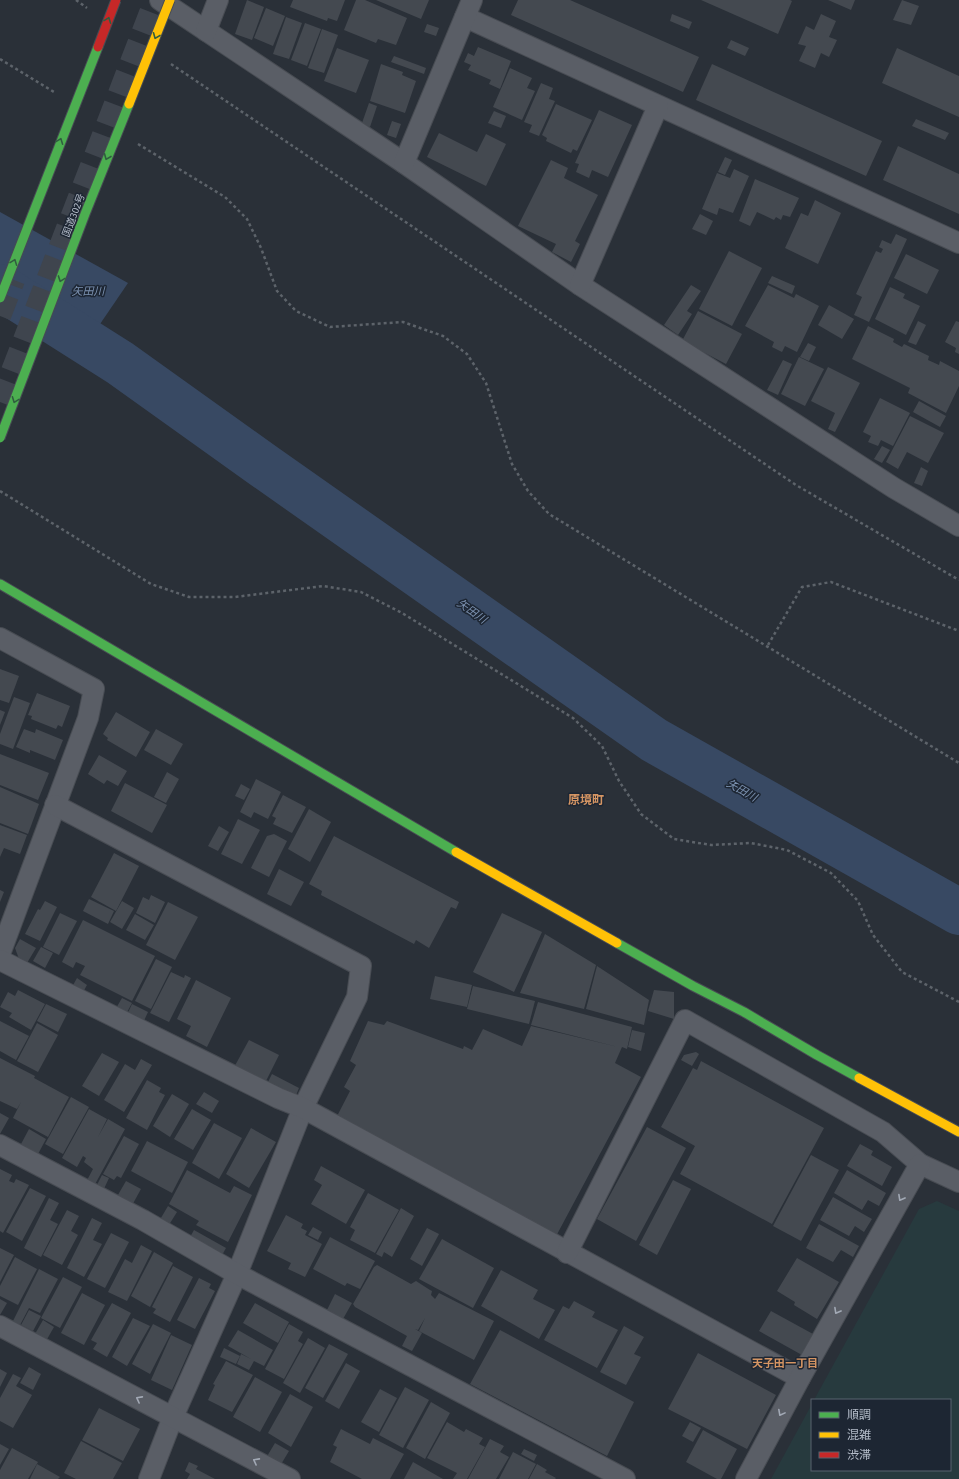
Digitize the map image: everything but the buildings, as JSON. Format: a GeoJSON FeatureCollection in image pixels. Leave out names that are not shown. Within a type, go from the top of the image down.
{"type":"FeatureCollection","features":[{"type":"Feature","properties":{"kind":"main road"},"geometry":{"type":"LineString","coordinates":[[0,298],[116,0]]}},
{"type":"Feature","properties":{"kind":"main road","name":"国道302号"},"geometry":{"type":"LineString","coordinates":[[0,438],[85,214],[170,0]]}},
{"type":"Feature","properties":{"kind":"main road"},"geometry":{"type":"LineString","coordinates":[[0,584],[508,882],[693,986],[744,1012],[817,1055],[959,1132]]}},
{"type":"Feature","properties":{"kind":"street"},"geometry":{"type":"LineString","coordinates":[[160,0],[404,163],[580,285],[894,488],[959,526]]}},
{"type":"Feature","properties":{"kind":"street"},"geometry":{"type":"LineString","coordinates":[[206,31],[218,0]]}},
{"type":"Feature","properties":{"kind":"street"},"geometry":{"type":"LineString","coordinates":[[404,163],[468,9],[658,106],[959,243]]}},
{"type":"Feature","properties":{"kind":"street"},"geometry":{"type":"LineString","coordinates":[[580,285],[658,106]]}},
{"type":"Feature","properties":{"kind":"street"},"geometry":{"type":"LineString","coordinates":[[0,638],[94,689],[88,718],[0,954]]}},
{"type":"Feature","properties":{"kind":"street"},"geometry":{"type":"LineString","coordinates":[[55,805],[361,966],[357,997],[303,1108],[237,1274],[174,1417],[149,1479]]}},
{"type":"Feature","properties":{"kind":"street"},"geometry":{"type":"LineString","coordinates":[[0,960],[278,1098],[303,1108],[567,1253],[800,1378]]}},
{"type":"Feature","properties":{"kind":"street"},"geometry":{"type":"LineString","coordinates":[[567,1253],[685,1020],[883,1132],[920,1164],[959,1182]]}},
{"type":"Feature","properties":{"kind":"street"},"geometry":{"type":"LineString","coordinates":[[0,1145],[143,1220],[237,1274],[625,1479]]}},
{"type":"Feature","properties":{"kind":"street"},"geometry":{"type":"LineString","coordinates":[[746,1479],[800,1378],[920,1164]]}},
{"type":"Feature","properties":{"kind":"street"},"geometry":{"type":"LineString","coordinates":[[0,1326],[290,1479]]}},
{"type":"Feature","properties":{"kind":"path"},"geometry":{"type":"LineString","coordinates":[[76,0],[89,9]]}},
{"type":"Feature","properties":{"kind":"path"},"geometry":{"type":"LineString","coordinates":[[0,59],[54,93]]}},
{"type":"Feature","properties":{"kind":"path"},"geometry":{"type":"LineString","coordinates":[[168,62],[796,486],[959,580]]}},
{"type":"Feature","properties":{"kind":"path"},"geometry":{"type":"LineString","coordinates":[[136,143],[225,197],[247,219],[262,248],[278,291],[296,311],[330,327],[404,322],[443,336],[467,354],[486,383],[512,464],[528,491],[549,514],[768,645],[959,762]]}},
{"type":"Feature","properties":{"kind":"path"},"geometry":{"type":"LineString","coordinates":[[0,491],[151,584],[189,597],[235,597],[323,586],[361,592],[402,613],[573,718],[602,746],[620,781],[641,814],[674,839],[711,845],[751,843],[787,850],[832,874],[858,901],[873,935],[902,972],[959,1002]]}},
{"type":"Feature","properties":{"kind":"path"},"geometry":{"type":"LineString","coordinates":[[768,645],[802,587],[831,582],[959,631]]}},
{"type":"Feature","properties":{"kind":"green space"},"geometry":{"type":"Polygon","coordinates":[[[937,1201],[959,1211],[959,1479],[771,1479],[811,1406],[811,1471],[951,1471],[951,1399],[815,1399],[919,1209],[937,1201]]]}},
{"type":"Feature","properties":{"kind":"water","name":"矢田川"},"geometry":{"type":"Polygon","coordinates":[[[0,212],[128,283],[98,327],[0,272],[0,212]]]}},
{"type":"Feature","properties":{"kind":"waterway","name":"矢田川"},"geometry":{"type":"LineString","coordinates":[[0,287],[120,363],[654,740],[959,912]]}},
{"type":"Feature","properties":{"kind":"tunnel"},"geometry":{"type":"LineString","coordinates":[[0,402],[155,0]]}},
{"type":"Feature","properties":{"kind":"tunnel"},"geometry":{"type":"LineString","coordinates":[[0,316],[14,280]]}},
{"type":"Feature","properties":{"kind":"traffic: fast"},"geometry":{"type":"LineString","coordinates":[[0,298],[98,47]]}},
{"type":"Feature","properties":{"kind":"traffic: fast"},"geometry":{"type":"LineString","coordinates":[[0,438],[85,214],[129,104]]}},
{"type":"Feature","properties":{"kind":"traffic: fast"},"geometry":{"type":"LineString","coordinates":[[0,584],[456,852]]}},
{"type":"Feature","properties":{"kind":"traffic: fast"},"geometry":{"type":"LineString","coordinates":[[617,943],[693,986],[744,1012],[859,1078]]}},
{"type":"Feature","properties":{"kind":"traffic: slow"},"geometry":{"type":"LineString","coordinates":[[129,104],[170,0]]}},
{"type":"Feature","properties":{"kind":"traffic: slow"},"geometry":{"type":"LineString","coordinates":[[456,852],[617,943]]}},
{"type":"Feature","properties":{"kind":"traffic: slow"},"geometry":{"type":"LineString","coordinates":[[859,1078],[959,1132]]}},
{"type":"Feature","properties":{"kind":"traffic: jam"},"geometry":{"type":"LineString","coordinates":[[98,47],[116,0]]}},
{"type":"Feature","properties":{"kind":"district","name":"原境町"},"geometry":{"type":"Point","coordinates":[586,800]}},
{"type":"Feature","properties":{"kind":"district","name":"天子田一丁目"},"geometry":{"type":"Point","coordinates":[785,1363]}}]}
